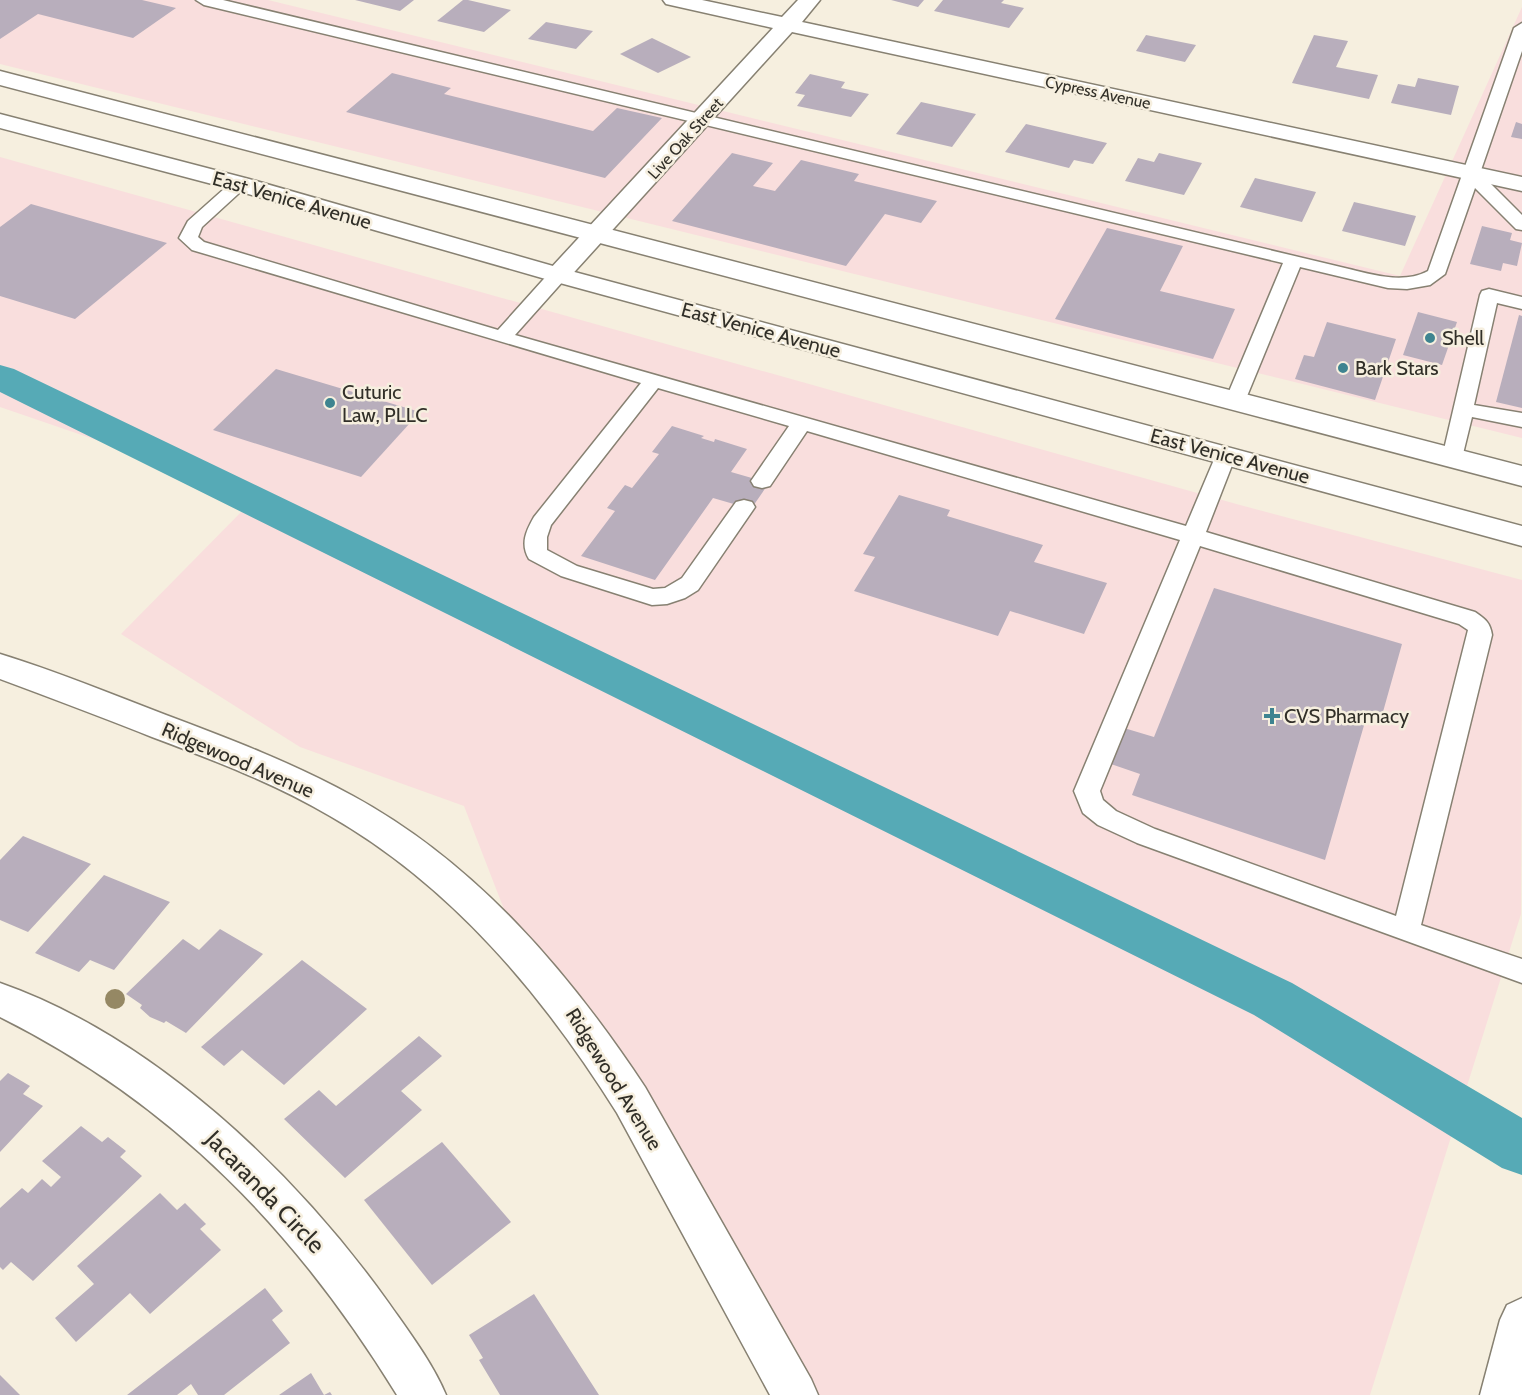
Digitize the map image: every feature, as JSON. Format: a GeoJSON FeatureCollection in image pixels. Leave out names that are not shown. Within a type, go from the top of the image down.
{"type":"FeatureCollection","features":[{"type":"Feature","properties":{"kind":"main road","name":"Cypress Avenue"},"geometry":{"type":"LineString","coordinates":[[674,0],[1522,184]]}},
{"type":"Feature","properties":{"kind":"main road","name":"Live Oak Street"},"geometry":{"type":"LineString","coordinates":[[558,275],[810,0]]}},
{"type":"Feature","properties":{"kind":"main road"},"geometry":{"type":"LineString","coordinates":[[0,78],[1522,476]]}},
{"type":"Feature","properties":{"kind":"main road","name":"East Venice Avenue"},"geometry":{"type":"LineString","coordinates":[[0,121],[240,184],[558,275],[1522,536]]}},
{"type":"Feature","properties":{"kind":"main road","name":"Ridgewood Avenue"},"geometry":{"type":"LineString","coordinates":[[0,666],[194,739],[307,789],[397,841],[450,883],[485,915],[519,948],[564,1000],[604,1055],[795,1395]]}},
{"type":"Feature","properties":{"kind":"main road","name":"Jacaranda Circle"},"geometry":{"type":"LineString","coordinates":[[0,999],[89,1045],[130,1072],[207,1131],[250,1169],[351,1285],[423,1395]]}},
{"type":"Feature","properties":{"kind":"main road"},"geometry":{"type":"LineString","coordinates":[[1503,1395],[1518,1335]]}},
{"type":"Feature","properties":{"kind":"lane"},"geometry":{"type":"LineString","coordinates":[[204,0],[1395,284],[1413,284],[1427,280],[1439,269],[1470,173],[1522,28]]}},
{"type":"Feature","properties":{"kind":"lane"},"geometry":{"type":"LineString","coordinates":[[1470,173],[1522,225]]}},
{"type":"Feature","properties":{"kind":"lane"},"geometry":{"type":"LineString","coordinates":[[240,184],[194,225],[188,238],[198,246],[502,337],[1193,536],[1467,618],[1479,626],[1480,635],[1406,931]]}},
{"type":"Feature","properties":{"kind":"lane"},"geometry":{"type":"LineString","coordinates":[[1235,401],[1294,260]]}},
{"type":"Feature","properties":{"kind":"lane"},"geometry":{"type":"LineString","coordinates":[[502,337],[558,275]]}},
{"type":"Feature","properties":{"kind":"lane"},"geometry":{"type":"LineString","coordinates":[[1452,458],[1489,295],[1522,303]]}},
{"type":"Feature","properties":{"kind":"lane"},"geometry":{"type":"LineString","coordinates":[[653,381],[542,522],[534,545],[537,554],[569,571],[652,597],[661,597],[681,591],[690,584],[744,507]]}},
{"type":"Feature","properties":{"kind":"lane"},"geometry":{"type":"LineString","coordinates":[[1463,410],[1522,420]]}},
{"type":"Feature","properties":{"kind":"lane"},"geometry":{"type":"LineString","coordinates":[[762,481],[802,423]]}},
{"type":"Feature","properties":{"kind":"lane"},"geometry":{"type":"LineString","coordinates":[[1226,455],[1087,791],[1092,806],[1107,818],[1146,836],[1522,971]]}},
{"type":"Feature","properties":{"kind":"shaded area"},"geometry":{"type":"Polygon","coordinates":[[[0,0],[268,0],[1400,276],[1522,7],[1522,438],[0,64],[0,0]]]}},
{"type":"Feature","properties":{"kind":"shaded area"},"geometry":{"type":"Polygon","coordinates":[[[0,157],[1240,505],[1522,580],[1521,914],[1370,1395],[810,1395],[533,984],[464,806],[300,747],[121,634],[247,506],[251,498],[248,492],[0,407],[0,157]]]}},
{"type":"Feature","properties":{"kind":"building"},"geometry":{"type":"Polygon","coordinates":[[[0,0],[142,0],[176,8],[133,38],[38,14],[0,39],[0,0]]]}},
{"type":"Feature","properties":{"kind":"building"},"geometry":{"type":"Polygon","coordinates":[[[355,0],[414,0],[400,11],[355,0]]]}},
{"type":"Feature","properties":{"kind":"building"},"geometry":{"type":"Polygon","coordinates":[[[463,0],[511,10],[484,32],[437,21],[463,0]]]}},
{"type":"Feature","properties":{"kind":"building"},"geometry":{"type":"Polygon","coordinates":[[[891,0],[924,0],[918,7],[891,0]]]}},
{"type":"Feature","properties":{"kind":"building"},"geometry":{"type":"Polygon","coordinates":[[[943,0],[1004,0],[1001,3],[1024,8],[1009,28],[934,11],[943,0]]]}},
{"type":"Feature","properties":{"kind":"building"},"geometry":{"type":"Polygon","coordinates":[[[546,22],[593,31],[576,49],[528,39],[546,22]]]}},
{"type":"Feature","properties":{"kind":"building"},"geometry":{"type":"Polygon","coordinates":[[[1146,35],[1196,45],[1185,62],[1136,51],[1146,35]]]}},
{"type":"Feature","properties":{"kind":"building"},"geometry":{"type":"Polygon","coordinates":[[[1314,35],[1348,41],[1336,67],[1378,75],[1369,99],[1292,83],[1314,35]]]}},
{"type":"Feature","properties":{"kind":"building"},"geometry":{"type":"Polygon","coordinates":[[[652,38],[691,57],[658,73],[620,54],[652,38]]]}},
{"type":"Feature","properties":{"kind":"building"},"geometry":{"type":"Polygon","coordinates":[[[392,73],[451,88],[444,94],[593,131],[617,108],[662,118],[605,178],[346,112],[392,73]]]}},
{"type":"Feature","properties":{"kind":"building"},"geometry":{"type":"Polygon","coordinates":[[[810,74],[845,82],[841,88],[869,94],[851,117],[797,106],[805,95],[795,93],[810,74]]]}},
{"type":"Feature","properties":{"kind":"building"},"geometry":{"type":"Polygon","coordinates":[[[1418,78],[1459,86],[1451,115],[1391,103],[1398,84],[1415,87],[1418,78]]]}},
{"type":"Feature","properties":{"kind":"building"},"geometry":{"type":"Polygon","coordinates":[[[921,102],[976,114],[952,147],[896,134],[921,102]]]}},
{"type":"Feature","properties":{"kind":"building"},"geometry":{"type":"Polygon","coordinates":[[[1516,122],[1522,124],[1522,139],[1511,137],[1516,122]]]}},
{"type":"Feature","properties":{"kind":"building"},"geometry":{"type":"Polygon","coordinates":[[[1026,124],[1107,143],[1093,164],[1074,160],[1069,168],[1005,152],[1026,124]]]}},
{"type":"Feature","properties":{"kind":"building"},"geometry":{"type":"Polygon","coordinates":[[[732,153],[773,163],[753,186],[775,191],[801,160],[859,174],[854,181],[937,201],[921,223],[885,214],[846,266],[672,221],[732,153]]]}},
{"type":"Feature","properties":{"kind":"building"},"geometry":{"type":"Polygon","coordinates":[[[1159,153],[1202,163],[1184,195],[1125,181],[1138,158],[1154,162],[1159,153]]]}},
{"type":"Feature","properties":{"kind":"building"},"geometry":{"type":"Polygon","coordinates":[[[1255,178],[1316,192],[1302,222],[1240,207],[1255,178]]]}},
{"type":"Feature","properties":{"kind":"building"},"geometry":{"type":"Polygon","coordinates":[[[1354,202],[1416,216],[1405,246],[1342,231],[1354,202]]]}},
{"type":"Feature","properties":{"kind":"building"},"geometry":{"type":"Polygon","coordinates":[[[31,204],[167,243],[75,319],[0,296],[0,227],[31,204]]]}},
{"type":"Feature","properties":{"kind":"building"},"geometry":{"type":"Polygon","coordinates":[[[1482,226],[1512,233],[1510,240],[1522,243],[1517,266],[1503,263],[1501,271],[1470,264],[1482,226]]]}},
{"type":"Feature","properties":{"kind":"building"},"geometry":{"type":"Polygon","coordinates":[[[1107,228],[1183,246],[1160,291],[1235,309],[1213,359],[1055,319],[1107,228]]]}},
{"type":"Feature","properties":{"kind":"building","name":"Shell"},"geometry":{"type":"Polygon","coordinates":[[[1418,312],[1457,322],[1442,365],[1403,355],[1418,312]]]}},
{"type":"Feature","properties":{"kind":"building","name":"Shell"},"geometry":{"type":"Polygon","coordinates":[[[1519,315],[1522,316],[1522,408],[1496,402],[1519,315]]]}},
{"type":"Feature","properties":{"kind":"building","name":"Bark Stars"},"geometry":{"type":"Polygon","coordinates":[[[1327,322],[1396,339],[1375,400],[1295,379],[1304,355],[1314,357],[1327,322]]]}},
{"type":"Feature","properties":{"kind":"building"},"geometry":{"type":"Polygon","coordinates":[[[276,369],[420,412],[361,477],[213,430],[276,369]]]}},
{"type":"Feature","properties":{"kind":"building"},"geometry":{"type":"Polygon","coordinates":[[[672,426],[704,436],[701,438],[714,442],[715,439],[747,449],[731,472],[769,483],[751,509],[713,498],[655,580],[581,556],[615,511],[607,508],[625,485],[632,488],[659,454],[652,452],[672,426]]]}},
{"type":"Feature","properties":{"kind":"building"},"geometry":{"type":"Polygon","coordinates":[[[899,495],[950,510],[947,516],[1043,545],[1034,562],[1107,583],[1084,634],[1010,611],[998,636],[854,591],[875,557],[863,554],[899,495]]]}},
{"type":"Feature","properties":{"kind":"building"},"geometry":{"type":"Polygon","coordinates":[[[1214,588],[1402,644],[1381,719],[1367,715],[1325,860],[1132,795],[1140,774],[1108,763],[1124,728],[1154,737],[1214,588]]]}},
{"type":"Feature","properties":{"kind":"building"},"geometry":{"type":"Polygon","coordinates":[[[23,836],[91,864],[28,932],[0,920],[0,860],[23,836]]]}},
{"type":"Feature","properties":{"kind":"building"},"geometry":{"type":"Polygon","coordinates":[[[104,875],[170,902],[114,970],[90,960],[79,972],[35,953],[104,875]]]}},
{"type":"Feature","properties":{"kind":"building"},"geometry":{"type":"Polygon","coordinates":[[[220,929],[263,954],[186,1033],[166,1021],[164,1023],[150,1017],[140,1008],[142,1005],[126,994],[183,939],[199,950],[220,929]]]}},
{"type":"Feature","properties":{"kind":"building"},"geometry":{"type":"Polygon","coordinates":[[[302,960],[367,1009],[284,1085],[242,1050],[224,1066],[201,1047],[302,960]]]}},
{"type":"Feature","properties":{"kind":"building"},"geometry":{"type":"Polygon","coordinates":[[[419,1036],[442,1056],[401,1091],[422,1110],[345,1178],[284,1119],[319,1090],[336,1106],[419,1036]]]}},
{"type":"Feature","properties":{"kind":"building"},"geometry":{"type":"Polygon","coordinates":[[[8,1073],[30,1086],[23,1094],[43,1106],[0,1152],[0,1081],[8,1073]]]}},
{"type":"Feature","properties":{"kind":"building"},"geometry":{"type":"Polygon","coordinates":[[[81,1126],[102,1142],[108,1137],[126,1151],[120,1157],[142,1176],[33,1281],[11,1262],[3,1270],[0,1267],[0,1208],[22,1188],[28,1193],[42,1179],[51,1187],[61,1177],[42,1161],[81,1126]]]}},
{"type":"Feature","properties":{"kind":"building"},"geometry":{"type":"Polygon","coordinates":[[[442,1142],[511,1222],[432,1285],[364,1200],[442,1142]]]}},
{"type":"Feature","properties":{"kind":"building"},"geometry":{"type":"Polygon","coordinates":[[[160,1193],[177,1210],[185,1203],[206,1224],[200,1229],[221,1250],[150,1314],[130,1293],[76,1342],[55,1318],[94,1284],[77,1266],[160,1193]]]}},
{"type":"Feature","properties":{"kind":"building"},"geometry":{"type":"Polygon","coordinates":[[[265,1288],[283,1311],[272,1320],[290,1343],[224,1395],[198,1395],[191,1384],[177,1395],[127,1395],[265,1288]]]}},
{"type":"Feature","properties":{"kind":"building"},"geometry":{"type":"Polygon","coordinates":[[[534,1294],[599,1395],[500,1395],[479,1360],[483,1358],[469,1335],[534,1294]]]}},
{"type":"Feature","properties":{"kind":"building"},"geometry":{"type":"Polygon","coordinates":[[[311,1373],[324,1395],[279,1395],[311,1373]]]}},
{"type":"Feature","properties":{"kind":"building"},"geometry":{"type":"Polygon","coordinates":[[[0,1375],[20,1395],[0,1395],[0,1375]]]}},
{"type":"Feature","properties":{"kind":"waterway"},"geometry":{"type":"LineString","coordinates":[[0,377],[1273,999],[1522,1149]]}},
{"type":"Feature","properties":{"kind":"place","name":"Shell"},"geometry":{"type":"Point","coordinates":[1430,338]}},
{"type":"Feature","properties":{"kind":"place","name":"Bark Stars"},"geometry":{"type":"Point","coordinates":[1343,368]}},
{"type":"Feature","properties":{"kind":"place","name":"Cuturic Law, PLLC"},"geometry":{"type":"Point","coordinates":[330,403]}},
{"type":"Feature","properties":{"kind":"place","name":"CVS Pharmacy"},"geometry":{"type":"Point","coordinates":[1272,716]}}]}
